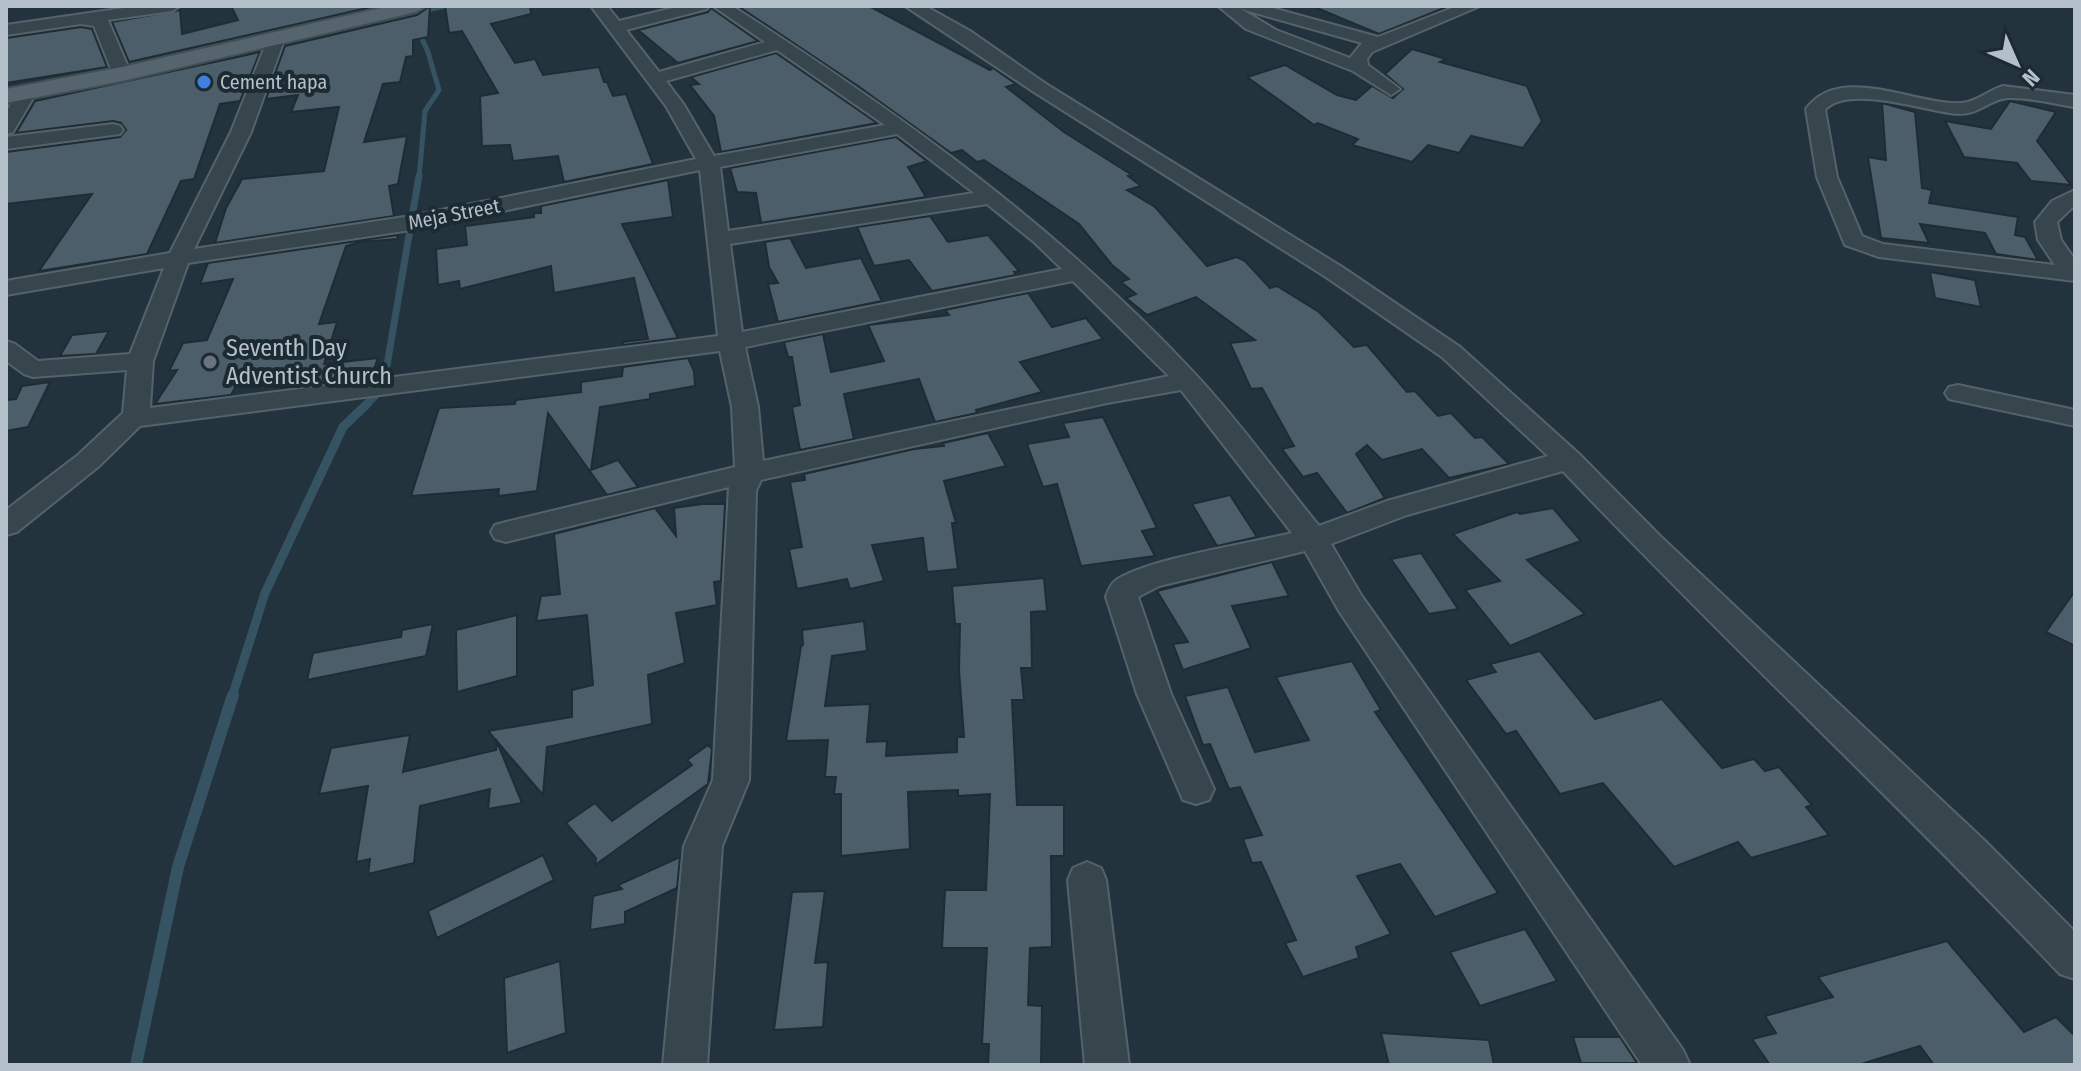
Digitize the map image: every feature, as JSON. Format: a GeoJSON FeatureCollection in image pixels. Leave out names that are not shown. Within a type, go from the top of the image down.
{"type":"FeatureCollection","features":[{"type":"Feature","properties":{"kind":"main road"},"geometry":{"type":"LineString","coordinates":[[16,94],[122,74],[416,6]]}},
{"type":"Feature","properties":{"kind":"street"},"geometry":{"type":"LineString","coordinates":[[6,30],[172,6]]}},
{"type":"Feature","properties":{"kind":"street"},"geometry":{"type":"LineString","coordinates":[[599,6],[675,105],[709,164],[731,342],[745,407],[750,473],[742,491],[731,780],[703,846],[685,1065]]}},
{"type":"Feature","properties":{"kind":"street"},"geometry":{"type":"LineString","coordinates":[[616,27],[701,6]]}},
{"type":"Feature","properties":{"kind":"street"},"geometry":{"type":"LineString","coordinates":[[721,6],[837,81],[1042,237],[1188,381],[1313,539],[1350,603],[1559,911],[1668,1065]]}},
{"type":"Feature","properties":{"kind":"street"},"geometry":{"type":"LineString","coordinates":[[913,6],[964,35],[1040,88],[1451,352],[1569,460],[1650,544],[1972,854],[2075,960]]}},
{"type":"Feature","properties":{"kind":"street"},"geometry":{"type":"LineString","coordinates":[[1226,6],[1240,17],[1306,48],[1359,67],[1391,89]]}},
{"type":"Feature","properties":{"kind":"street"},"geometry":{"type":"LineString","coordinates":[[1247,6],[1380,43]]}},
{"type":"Feature","properties":{"kind":"street"},"geometry":{"type":"LineString","coordinates":[[1359,67],[1360,55],[1366,48],[1472,6]]}},
{"type":"Feature","properties":{"kind":"street"},"geometry":{"type":"LineString","coordinates":[[6,11],[26,27]]}},
{"type":"Feature","properties":{"kind":"street"},"geometry":{"type":"LineString","coordinates":[[79,19],[101,22],[122,74]]}},
{"type":"Feature","properties":{"kind":"street"},"geometry":{"type":"LineString","coordinates":[[6,525],[88,461],[136,415],[140,361],[179,257],[241,132],[275,40]]}},
{"type":"Feature","properties":{"kind":"street"},"geometry":{"type":"LineString","coordinates":[[656,78],[778,44]]}},
{"type":"Feature","properties":{"kind":"street"},"geometry":{"type":"LineString","coordinates":[[2074,274],[1879,250],[1859,244],[1850,233],[1827,177],[1815,109],[1819,101],[1828,96],[1851,93],[1960,109],[1971,108],[2003,92],[2075,101]]}},
{"type":"Feature","properties":{"kind":"street"},"geometry":{"type":"LineString","coordinates":[[6,128],[16,94]]}},
{"type":"Feature","properties":{"kind":"street","name":"Meja Street"},"geometry":{"type":"LineString","coordinates":[[6,288],[179,257],[411,223],[900,128]]}},
{"type":"Feature","properties":{"kind":"street"},"geometry":{"type":"LineString","coordinates":[[6,143],[113,130]]}},
{"type":"Feature","properties":{"kind":"street"},"geometry":{"type":"LineString","coordinates":[[2074,274],[2046,236],[2043,225],[2047,216],[2075,196]]}},
{"type":"Feature","properties":{"kind":"street"},"geometry":{"type":"LineString","coordinates":[[720,239],[989,197]]}},
{"type":"Feature","properties":{"kind":"street"},"geometry":{"type":"LineString","coordinates":[[136,415],[148,419],[170,417],[731,342],[1078,273]]}},
{"type":"Feature","properties":{"kind":"street"},"geometry":{"type":"LineString","coordinates":[[6,349],[33,369]]}},
{"type":"Feature","properties":{"kind":"street"},"geometry":{"type":"LineString","coordinates":[[6,374],[140,361]]}},
{"type":"Feature","properties":{"kind":"street"},"geometry":{"type":"LineString","coordinates":[[506,532],[750,473],[1107,395],[1188,381]]}},
{"type":"Feature","properties":{"kind":"street"},"geometry":{"type":"LineString","coordinates":[[1958,393],[2075,418]]}},
{"type":"Feature","properties":{"kind":"street"},"geometry":{"type":"LineString","coordinates":[[1196,789],[1154,694],[1122,597],[1124,590],[1150,577],[1313,539],[1397,508],[1569,460]]}},
{"type":"Feature","properties":{"kind":"street"},"geometry":{"type":"LineString","coordinates":[[1087,880],[1107,1065]]}},
{"type":"Feature","properties":{"kind":"building"},"geometry":{"type":"Polygon","coordinates":[[[231,6],[376,6],[129,62],[112,22],[180,10],[182,34],[238,20],[231,6]]]}},
{"type":"Feature","properties":{"kind":"building"},"geometry":{"type":"Polygon","coordinates":[[[430,6],[428,37],[413,40],[413,56],[406,57],[400,82],[383,84],[364,142],[407,136],[398,184],[389,186],[394,216],[215,243],[226,208],[242,179],[324,171],[339,107],[291,112],[298,95],[266,99],[285,46],[417,15],[430,6]]]}},
{"type":"Feature","properties":{"kind":"building"},"geometry":{"type":"Polygon","coordinates":[[[445,6],[530,6],[531,14],[491,24],[515,63],[535,59],[543,75],[599,67],[613,96],[626,94],[653,164],[564,182],[558,156],[513,161],[510,145],[482,146],[480,96],[498,93],[462,31],[449,33],[445,6]]]}},
{"type":"Feature","properties":{"kind":"building"},"geometry":{"type":"Polygon","coordinates":[[[738,6],[869,6],[990,70],[993,68],[1016,84],[1006,87],[1064,132],[1132,175],[1128,176],[1141,186],[1127,190],[1155,207],[1207,266],[1237,257],[1245,261],[1270,288],[1277,286],[1319,312],[1354,347],[1367,345],[1407,392],[1415,391],[1438,416],[1451,413],[1475,438],[1482,437],[1509,464],[1449,478],[1422,449],[1382,460],[1367,445],[1356,454],[1385,498],[1347,513],[1317,473],[1303,477],[1282,449],[1294,446],[1262,388],[1251,389],[1230,343],[1255,340],[1196,297],[1147,315],[1126,298],[1136,294],[1121,282],[1129,279],[1112,265],[1079,224],[984,160],[977,162],[962,150],[951,153],[738,6]]]}},
{"type":"Feature","properties":{"kind":"building"},"geometry":{"type":"Polygon","coordinates":[[[1312,6],[1449,6],[1379,34],[1312,6]]]}},
{"type":"Feature","properties":{"kind":"building"},"geometry":{"type":"Polygon","coordinates":[[[711,8],[758,41],[678,63],[638,30],[708,12],[711,8]]]}},
{"type":"Feature","properties":{"kind":"building"},"geometry":{"type":"Polygon","coordinates":[[[81,27],[92,29],[107,67],[6,83],[6,38],[81,27]]]}},
{"type":"Feature","properties":{"kind":"building"},"geometry":{"type":"Polygon","coordinates":[[[1412,49],[1446,59],[1440,62],[1527,86],[1542,121],[1523,148],[1471,136],[1459,153],[1428,145],[1412,162],[1352,145],[1358,139],[1318,123],[1314,125],[1247,77],[1285,65],[1337,95],[1356,100],[1372,86],[1393,98],[1403,89],[1385,74],[1412,49]]]}},
{"type":"Feature","properties":{"kind":"building"},"geometry":{"type":"Polygon","coordinates":[[[260,52],[240,101],[220,104],[194,179],[181,181],[147,254],[39,271],[92,194],[6,204],[6,152],[120,137],[126,130],[121,123],[113,121],[16,133],[35,101],[260,52]]]}},
{"type":"Feature","properties":{"kind":"building"},"geometry":{"type":"Polygon","coordinates":[[[776,53],[877,123],[721,152],[714,116],[690,85],[699,84],[691,77],[776,53]]]}},
{"type":"Feature","properties":{"kind":"building"},"geometry":{"type":"Polygon","coordinates":[[[2010,101],[2056,112],[2037,141],[2071,185],[2031,181],[2017,163],[1964,157],[1945,121],[1991,129],[2010,101]]]}},
{"type":"Feature","properties":{"kind":"building"},"geometry":{"type":"Polygon","coordinates":[[[1882,103],[1915,112],[1922,188],[1932,190],[1929,203],[2018,217],[2015,235],[2025,237],[2038,260],[1996,254],[1985,233],[1920,224],[1929,243],[1881,238],[1868,157],[1886,160],[1882,103]]]}},
{"type":"Feature","properties":{"kind":"building"},"geometry":{"type":"Polygon","coordinates":[[[896,137],[927,161],[908,167],[926,197],[761,223],[756,193],[737,192],[730,168],[896,137]]]}},
{"type":"Feature","properties":{"kind":"building"},"geometry":{"type":"Polygon","coordinates":[[[668,180],[673,217],[622,224],[678,338],[623,345],[623,342],[648,339],[634,278],[554,293],[551,266],[460,289],[459,281],[438,285],[436,249],[467,245],[465,226],[534,217],[534,213],[541,213],[541,206],[668,180]]]}},
{"type":"Feature","properties":{"kind":"building"},"geometry":{"type":"Polygon","coordinates":[[[930,216],[948,242],[988,235],[1019,271],[1014,272],[1016,275],[932,291],[909,260],[874,266],[857,227],[930,216]]]}},
{"type":"Feature","properties":{"kind":"building"},"geometry":{"type":"Polygon","coordinates":[[[397,235],[398,239],[346,246],[319,324],[337,322],[324,364],[378,358],[371,377],[280,389],[282,383],[236,386],[231,395],[155,404],[177,370],[169,371],[183,343],[207,340],[233,279],[200,284],[208,263],[397,235]]]}},
{"type":"Feature","properties":{"kind":"building"},"geometry":{"type":"Polygon","coordinates":[[[790,238],[806,268],[861,258],[882,301],[778,322],[768,284],[778,283],[769,267],[765,242],[790,238]]]}},
{"type":"Feature","properties":{"kind":"building"},"geometry":{"type":"Polygon","coordinates":[[[1930,272],[1975,280],[1981,307],[1935,298],[1930,272]]]}},
{"type":"Feature","properties":{"kind":"building"},"geometry":{"type":"Polygon","coordinates":[[[1028,293],[1052,327],[1086,318],[1103,339],[1020,362],[1042,392],[976,410],[977,413],[935,422],[919,379],[844,394],[854,439],[800,450],[792,407],[800,405],[792,357],[788,357],[784,342],[823,334],[831,372],[884,361],[868,325],[949,315],[945,310],[1028,293]]]}},
{"type":"Feature","properties":{"kind":"building"},"geometry":{"type":"Polygon","coordinates":[[[109,331],[96,354],[60,356],[72,335],[109,331]]]}},
{"type":"Feature","properties":{"kind":"building"},"geometry":{"type":"Polygon","coordinates":[[[688,358],[694,371],[695,386],[650,394],[650,399],[600,407],[591,470],[618,460],[638,487],[607,495],[548,413],[537,491],[498,496],[499,489],[411,496],[439,408],[515,404],[516,400],[581,392],[581,382],[622,376],[623,367],[688,358]]]}},
{"type":"Feature","properties":{"kind":"building"},"geometry":{"type":"Polygon","coordinates":[[[50,382],[28,427],[6,431],[6,400],[16,399],[22,386],[50,382]]]}},
{"type":"Feature","properties":{"kind":"building"},"geometry":{"type":"Polygon","coordinates":[[[1103,417],[1157,528],[1142,531],[1155,556],[1081,566],[1057,484],[1043,487],[1027,444],[1069,437],[1063,423],[1103,417]]]}},
{"type":"Feature","properties":{"kind":"building"},"geometry":{"type":"Polygon","coordinates":[[[988,433],[1006,466],[944,481],[956,523],[952,523],[958,569],[927,572],[923,538],[872,545],[884,581],[850,589],[847,579],[797,589],[789,549],[802,547],[790,482],[805,480],[804,474],[914,449],[944,446],[943,443],[988,433]]]}},
{"type":"Feature","properties":{"kind":"building"},"geometry":{"type":"Polygon","coordinates":[[[1230,495],[1257,537],[1217,546],[1192,504],[1230,495]]]}},
{"type":"Feature","properties":{"kind":"building"},"geometry":{"type":"Polygon","coordinates":[[[725,504],[721,581],[714,582],[717,605],[676,613],[685,663],[648,675],[652,724],[547,747],[543,795],[488,731],[572,717],[572,690],[593,685],[587,615],[536,621],[541,596],[560,594],[554,534],[655,508],[676,536],[674,508],[725,504]]]}},
{"type":"Feature","properties":{"kind":"building"},"geometry":{"type":"Polygon","coordinates":[[[1553,508],[1581,541],[1527,560],[1585,614],[1510,646],[1465,590],[1500,581],[1453,534],[1517,512],[1553,508]]]}},
{"type":"Feature","properties":{"kind":"building"},"geometry":{"type":"Polygon","coordinates":[[[1421,553],[1458,609],[1429,614],[1391,559],[1421,553]]]}},
{"type":"Feature","properties":{"kind":"building"},"geometry":{"type":"Polygon","coordinates":[[[1272,562],[1289,596],[1232,606],[1251,648],[1183,670],[1173,644],[1188,642],[1157,591],[1272,562]]]}},
{"type":"Feature","properties":{"kind":"building"},"geometry":{"type":"Polygon","coordinates":[[[1044,578],[1047,611],[1031,612],[1032,668],[1021,668],[1024,700],[1012,700],[1017,805],[1064,805],[1064,856],[1051,856],[1052,947],[1030,948],[1028,1005],[1042,1006],[1041,1065],[988,1065],[989,1044],[982,1044],[987,948],[942,948],[945,890],[986,890],[990,794],[958,796],[958,790],[908,792],[910,849],[841,856],[841,794],[834,794],[836,777],[825,777],[828,740],[786,741],[803,645],[802,630],[864,621],[867,651],[832,656],[825,706],[870,704],[867,742],[887,741],[886,756],[957,752],[957,737],[964,737],[959,670],[960,624],[955,624],[952,586],[1044,578]]]}},
{"type":"Feature","properties":{"kind":"building"},"geometry":{"type":"Polygon","coordinates":[[[2075,591],[2075,646],[2046,632],[2075,591]]]}},
{"type":"Feature","properties":{"kind":"building"},"geometry":{"type":"Polygon","coordinates":[[[517,615],[517,676],[457,692],[456,630],[517,615]]]}},
{"type":"Feature","properties":{"kind":"building"},"geometry":{"type":"Polygon","coordinates":[[[433,624],[426,656],[307,680],[313,653],[401,637],[402,630],[433,624]]]}},
{"type":"Feature","properties":{"kind":"building"},"geometry":{"type":"Polygon","coordinates":[[[1540,651],[1595,719],[1662,699],[1722,768],[1754,759],[1765,771],[1779,767],[1812,805],[1806,807],[1829,835],[1751,858],[1738,842],[1674,867],[1603,783],[1560,794],[1516,731],[1506,734],[1466,680],[1496,672],[1490,664],[1540,651]]]}},
{"type":"Feature","properties":{"kind":"building"},"geometry":{"type":"Polygon","coordinates":[[[1352,661],[1381,710],[1375,712],[1498,893],[1435,917],[1400,864],[1357,876],[1391,934],[1356,947],[1359,958],[1303,977],[1285,943],[1296,940],[1261,862],[1252,863],[1243,839],[1262,835],[1240,787],[1229,789],[1210,744],[1203,745],[1185,696],[1228,687],[1255,752],[1309,740],[1276,677],[1352,661]]]}},
{"type":"Feature","properties":{"kind":"building"},"geometry":{"type":"Polygon","coordinates":[[[410,735],[403,772],[496,750],[497,742],[522,803],[488,809],[490,789],[420,806],[414,863],[368,874],[370,859],[356,862],[368,786],[319,794],[331,748],[410,735]]]}},
{"type":"Feature","properties":{"kind":"building"},"geometry":{"type":"Polygon","coordinates":[[[708,745],[712,749],[708,784],[595,865],[596,858],[566,823],[595,803],[612,821],[692,765],[687,760],[708,745]]]}},
{"type":"Feature","properties":{"kind":"building"},"geometry":{"type":"Polygon","coordinates":[[[543,855],[554,880],[437,938],[428,911],[543,855]]]}},
{"type":"Feature","properties":{"kind":"building"},"geometry":{"type":"Polygon","coordinates":[[[680,857],[677,888],[625,912],[625,924],[590,930],[593,896],[622,889],[618,885],[680,857]]]}},
{"type":"Feature","properties":{"kind":"building"},"geometry":{"type":"Polygon","coordinates":[[[825,891],[815,963],[828,962],[823,1027],[774,1030],[792,892],[825,891]]]}},
{"type":"Feature","properties":{"kind":"building"},"geometry":{"type":"Polygon","coordinates":[[[1525,929],[1557,981],[1480,1006],[1450,952],[1525,929]]]}},
{"type":"Feature","properties":{"kind":"building"},"geometry":{"type":"Polygon","coordinates":[[[1947,941],[2024,1032],[2056,1017],[2075,1036],[2075,1065],[1934,1065],[1920,1046],[1858,1065],[1770,1065],[1752,1039],[1776,1033],[1765,1016],[1833,997],[1818,977],[1947,941]]]}},
{"type":"Feature","properties":{"kind":"building"},"geometry":{"type":"Polygon","coordinates":[[[560,961],[566,1033],[507,1053],[504,978],[560,961]]]}},
{"type":"Feature","properties":{"kind":"building"},"geometry":{"type":"Polygon","coordinates":[[[1381,1033],[1489,1040],[1494,1065],[1389,1065],[1381,1033]]]}},
{"type":"Feature","properties":{"kind":"building"},"geometry":{"type":"Polygon","coordinates":[[[1573,1037],[1620,1037],[1637,1063],[1581,1063],[1573,1037]]]}},
{"type":"Feature","properties":{"kind":"waterway"},"geometry":{"type":"LineString","coordinates":[[378,21],[445,6]]}},
{"type":"Feature","properties":{"kind":"waterway"},"geometry":{"type":"LineString","coordinates":[[411,14],[428,52],[439,90],[425,111],[419,178]]}},
{"type":"Feature","properties":{"kind":"waterway"},"geometry":{"type":"LineString","coordinates":[[366,405],[383,389],[419,176]]}},
{"type":"Feature","properties":{"kind":"waterway"},"geometry":{"type":"LineString","coordinates":[[232,697],[265,593],[343,427],[368,403]]}},
{"type":"Feature","properties":{"kind":"waterway"},"geometry":{"type":"LineString","coordinates":[[136,1065],[178,867],[233,695]]}},
{"type":"Feature","properties":{"kind":"place","name":"Cement hapa"},"geometry":{"type":"Point","coordinates":[204,82]}},
{"type":"Feature","properties":{"kind":"place","name":"Seventh Day Adventist Church"},"geometry":{"type":"Point","coordinates":[210,362]}}]}
